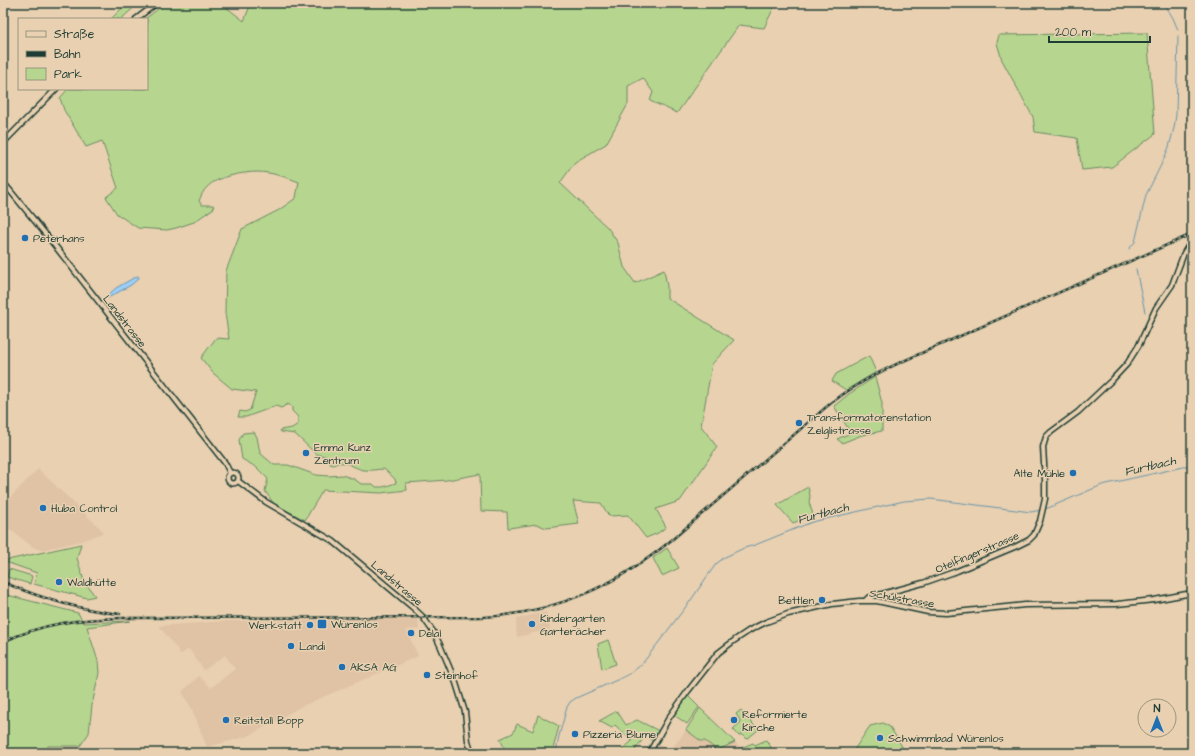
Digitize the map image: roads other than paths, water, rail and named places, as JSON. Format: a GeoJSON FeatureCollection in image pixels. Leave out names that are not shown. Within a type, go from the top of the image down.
{"type":"FeatureCollection","features":[{"type":"Feature","properties":{"kind":"street"},"geometry":{"type":"LineString","coordinates":[[137,18],[157,3]]}},
{"type":"Feature","properties":{"kind":"street"},"geometry":{"type":"LineString","coordinates":[[3,143],[55,90]]}},
{"type":"Feature","properties":{"kind":"street","name":"Landstrasse"},"geometry":{"type":"LineString","coordinates":[[3,182],[52,242],[215,450],[225,463],[230,473]]}},
{"type":"Feature","properties":{"kind":"street","name":"Otelfingerstrasse"},"geometry":{"type":"LineString","coordinates":[[866,600],[871,597],[942,577],[1017,546],[1029,540],[1034,535],[1038,529],[1045,499],[1046,480],[1044,446],[1046,437],[1078,412],[1127,364],[1143,338],[1156,308],[1172,285],[1184,253],[1192,240]]}},
{"type":"Feature","properties":{"kind":"street"},"geometry":{"type":"LineString","coordinates":[[233,472],[237,474],[239,478],[238,481],[234,484],[229,481],[228,476],[230,473],[233,472]]}},
{"type":"Feature","properties":{"kind":"street","name":"Landstrasse"},"geometry":{"type":"LineString","coordinates":[[238,481],[266,502],[338,545],[411,606],[423,618],[439,643],[456,683],[465,712],[468,741],[472,753]]}},
{"type":"Feature","properties":{"kind":"street","name":"Schulstrasse"},"geometry":{"type":"LineString","coordinates":[[649,753],[670,716],[710,663],[723,650],[735,640],[759,626],[788,614],[832,604],[866,600],[928,612],[946,613],[1017,606],[1117,604],[1148,601],[1192,593]]}},
{"type":"Feature","properties":{"kind":"water"},"geometry":{"type":"Polygon","coordinates":[[[137,276],[139,278],[131,285],[108,298],[107,296],[116,288],[137,276]]]}},
{"type":"Feature","properties":{"kind":"waterway"},"geometry":{"type":"LineString","coordinates":[[1164,3],[1178,30]]}},
{"type":"Feature","properties":{"kind":"waterway"},"geometry":{"type":"LineString","coordinates":[[1129,249],[1135,242],[1146,195],[1169,147],[1174,128],[1176,115],[1178,36]]}},
{"type":"Feature","properties":{"kind":"waterway"},"geometry":{"type":"LineString","coordinates":[[1136,269],[1145,312]]}},
{"type":"Feature","properties":{"kind":"waterway","name":"Furtbach"},"geometry":{"type":"LineString","coordinates":[[1044,509],[1102,485],[1192,465]]}},
{"type":"Feature","properties":{"kind":"waterway","name":"Furtbach"},"geometry":{"type":"LineString","coordinates":[[556,753],[559,736],[567,707],[570,702],[631,673],[642,664],[691,600],[716,564],[725,557],[744,548],[812,522],[904,501],[931,499],[1031,512],[1041,510]]}},
{"type":"Feature","properties":{"kind":"railway"},"geometry":{"type":"LineString","coordinates":[[3,642],[32,630],[47,626],[90,620],[122,618],[483,617],[536,610],[561,603],[608,583],[653,555],[825,408],[844,393],[865,380],[897,364],[1192,234]]}},
{"type":"Feature","properties":{"kind":"railway"},"geometry":{"type":"LineString","coordinates":[[3,582],[60,602],[90,610],[120,614]]}},
{"type":"Feature","properties":{"kind":"place","name":"Peterhans"},"geometry":{"type":"Point","coordinates":[25,238]}},
{"type":"Feature","properties":{"kind":"place","name":"Transformatorenstation Zelglistrasse"},"geometry":{"type":"Point","coordinates":[799,423]}},
{"type":"Feature","properties":{"kind":"place","name":"Emma Kunz Zentrum"},"geometry":{"type":"Point","coordinates":[306,453]}},
{"type":"Feature","properties":{"kind":"place","name":"Alte Mühle"},"geometry":{"type":"Point","coordinates":[1073,473]}},
{"type":"Feature","properties":{"kind":"place","name":"Huba Control"},"geometry":{"type":"Point","coordinates":[43,508]}},
{"type":"Feature","properties":{"kind":"place","name":"Waldhütte"},"geometry":{"type":"Point","coordinates":[59,582]}},
{"type":"Feature","properties":{"kind":"place","name":"Bettlen"},"geometry":{"type":"Point","coordinates":[822,600]}},
{"type":"Feature","properties":{"kind":"place","name":"Würenlos"},"geometry":{"type":"Point","coordinates":[322,624]}},
{"type":"Feature","properties":{"kind":"place","name":"Kindergarten Garterächer"},"geometry":{"type":"Point","coordinates":[532,624]}},
{"type":"Feature","properties":{"kind":"place","name":"Werkstatt"},"geometry":{"type":"Point","coordinates":[310,625]}},
{"type":"Feature","properties":{"kind":"place","name":"Delal"},"geometry":{"type":"Point","coordinates":[411,633]}},
{"type":"Feature","properties":{"kind":"place","name":"Landi"},"geometry":{"type":"Point","coordinates":[291,646]}},
{"type":"Feature","properties":{"kind":"place","name":"AKSA AG"},"geometry":{"type":"Point","coordinates":[342,667]}},
{"type":"Feature","properties":{"kind":"place","name":"Steinhof"},"geometry":{"type":"Point","coordinates":[427,675]}},
{"type":"Feature","properties":{"kind":"place","name":"Reitstall Bopp"},"geometry":{"type":"Point","coordinates":[226,720]}},
{"type":"Feature","properties":{"kind":"place","name":"Reformierte Kirche"},"geometry":{"type":"Point","coordinates":[734,720]}},
{"type":"Feature","properties":{"kind":"place","name":"Pizzeria Blume"},"geometry":{"type":"Point","coordinates":[575,734]}},
{"type":"Feature","properties":{"kind":"place","name":"Schwimmbad Würenlos"},"geometry":{"type":"Point","coordinates":[880,738]}}]}
